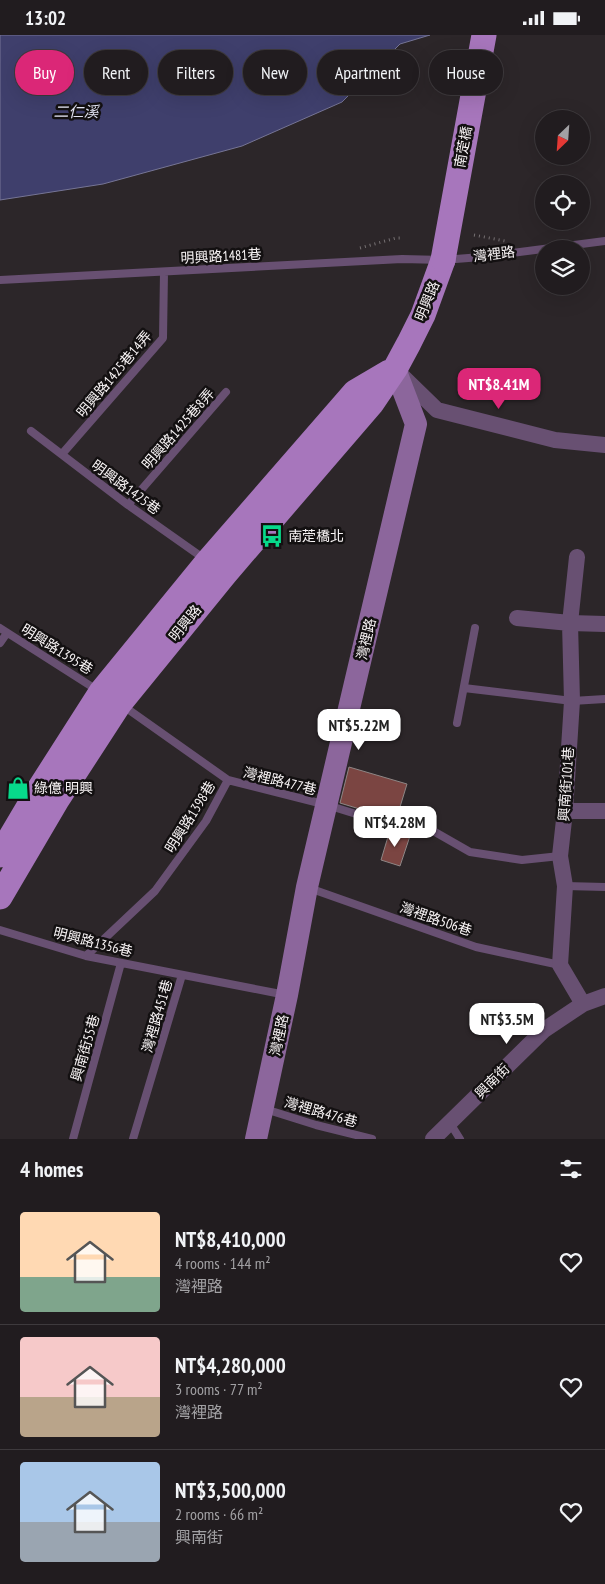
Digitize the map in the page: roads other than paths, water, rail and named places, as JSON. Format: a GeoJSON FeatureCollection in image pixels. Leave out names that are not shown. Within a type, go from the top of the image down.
{"type":"FeatureCollection","features":[{"type":"Feature","properties":{"kind":"main road","name":"南萣橋"},"geometry":{"type":"LineString","coordinates":[[443,260],[484,35]]}},
{"type":"Feature","properties":{"kind":"main road","name":"明興路"},"geometry":{"type":"LineString","coordinates":[[0,897],[57,800],[110,698],[224,575],[372,403],[395,369],[423,315],[443,260]]}},
{"type":"Feature","properties":{"kind":"main road","name":"明興路"},"geometry":{"type":"LineString","coordinates":[[2,848],[39,789],[110,698],[208,561],[355,393],[395,369]]}},
{"type":"Feature","properties":{"kind":"street"},"geometry":{"type":"LineString","coordinates":[[395,369],[437,410],[555,440],[605,445]]}},
{"type":"Feature","properties":{"kind":"street","name":"灣裡路"},"geometry":{"type":"LineString","coordinates":[[256,1139],[287,995],[307,887],[416,423],[395,369]]}},
{"type":"Feature","properties":{"kind":"street","name":"興南街101巷"},"geometry":{"type":"LineString","coordinates":[[560,965],[565,885],[560,856],[565,811],[572,701],[570,623],[576,557]]}},
{"type":"Feature","properties":{"kind":"street"},"geometry":{"type":"LineString","coordinates":[[517,618],[605,624]]}},
{"type":"Feature","properties":{"kind":"street"},"geometry":{"type":"LineString","coordinates":[[565,811],[605,811]]}},
{"type":"Feature","properties":{"kind":"street"},"geometry":{"type":"LineString","coordinates":[[560,965],[583,1004]]}},
{"type":"Feature","properties":{"kind":"street","name":"興南街"},"geometry":{"type":"LineString","coordinates":[[433,1139],[544,1030],[583,1004],[605,996]]}},
{"type":"Feature","properties":{"kind":"lane","name":"灣裡路"},"geometry":{"type":"LineString","coordinates":[[443,260],[605,241]]}},
{"type":"Feature","properties":{"kind":"lane","name":"明興路1481巷"},"geometry":{"type":"LineString","coordinates":[[0,280],[402,259],[443,260]]}},
{"type":"Feature","properties":{"kind":"lane","name":"明興路1425巷14弄"},"geometry":{"type":"LineString","coordinates":[[62,454],[163,338],[164,272]]}},
{"type":"Feature","properties":{"kind":"lane","name":"明興路1425巷8弄"},"geometry":{"type":"LineString","coordinates":[[128,505],[226,392]]}},
{"type":"Feature","properties":{"kind":"lane","name":"明興路1425巷"},"geometry":{"type":"LineString","coordinates":[[31,431],[128,505],[208,561]]}},
{"type":"Feature","properties":{"kind":"lane","name":"明興路1395巷"},"geometry":{"type":"LineString","coordinates":[[0,628],[110,698]]}},
{"type":"Feature","properties":{"kind":"lane"},"geometry":{"type":"LineString","coordinates":[[457,723],[476,628]]}},
{"type":"Feature","properties":{"kind":"lane"},"geometry":{"type":"LineString","coordinates":[[0,643],[7,633]]}},
{"type":"Feature","properties":{"kind":"lane"},"geometry":{"type":"LineString","coordinates":[[464,688],[572,701],[605,699]]}},
{"type":"Feature","properties":{"kind":"lane","name":"明興路1398巷"},"geometry":{"type":"LineString","coordinates":[[86,955],[155,891],[206,821],[228,780],[110,698]]}},
{"type":"Feature","properties":{"kind":"lane","name":"灣裡路477巷"},"geometry":{"type":"LineString","coordinates":[[228,780],[327,805],[398,827],[435,832],[470,852],[522,860],[560,856]]}},
{"type":"Feature","properties":{"kind":"lane"},"geometry":{"type":"LineString","coordinates":[[565,885],[605,887]]}},
{"type":"Feature","properties":{"kind":"lane","name":"灣裡路506巷"},"geometry":{"type":"LineString","coordinates":[[307,887],[476,947],[560,965]]}},
{"type":"Feature","properties":{"kind":"lane","name":"明興路1356巷"},"geometry":{"type":"LineString","coordinates":[[0,931],[86,955],[182,975]]}},
{"type":"Feature","properties":{"kind":"lane","name":"興南街55巷"},"geometry":{"type":"LineString","coordinates":[[72,1139],[122,963]]}},
{"type":"Feature","properties":{"kind":"lane","name":"灣裡路451巷"},"geometry":{"type":"LineString","coordinates":[[133,1139],[182,975],[287,995]]}},
{"type":"Feature","properties":{"kind":"lane","name":"灣裡路476巷"},"geometry":{"type":"LineString","coordinates":[[263,1108],[316,1125],[372,1139]]}},
{"type":"Feature","properties":{"kind":"lane"},"geometry":{"type":"LineString","coordinates":[[450,1123],[460,1139]]}},
{"type":"Feature","properties":{"kind":"water","name":"二仁溪"},"geometry":{"type":"Polygon","coordinates":[[[0,35],[430,35],[400,44],[394,50],[317,50],[317,95],[349,95],[342,102],[242,146],[103,184],[0,200],[0,35]]]}},
{"type":"Feature","properties":{"kind":"place","name":"南萣橋北"},"geometry":{"type":"Point","coordinates":[272,536]}},
{"type":"Feature","properties":{"kind":"place","name":"綠億 明興"},"geometry":{"type":"Point","coordinates":[18,788]}}]}
